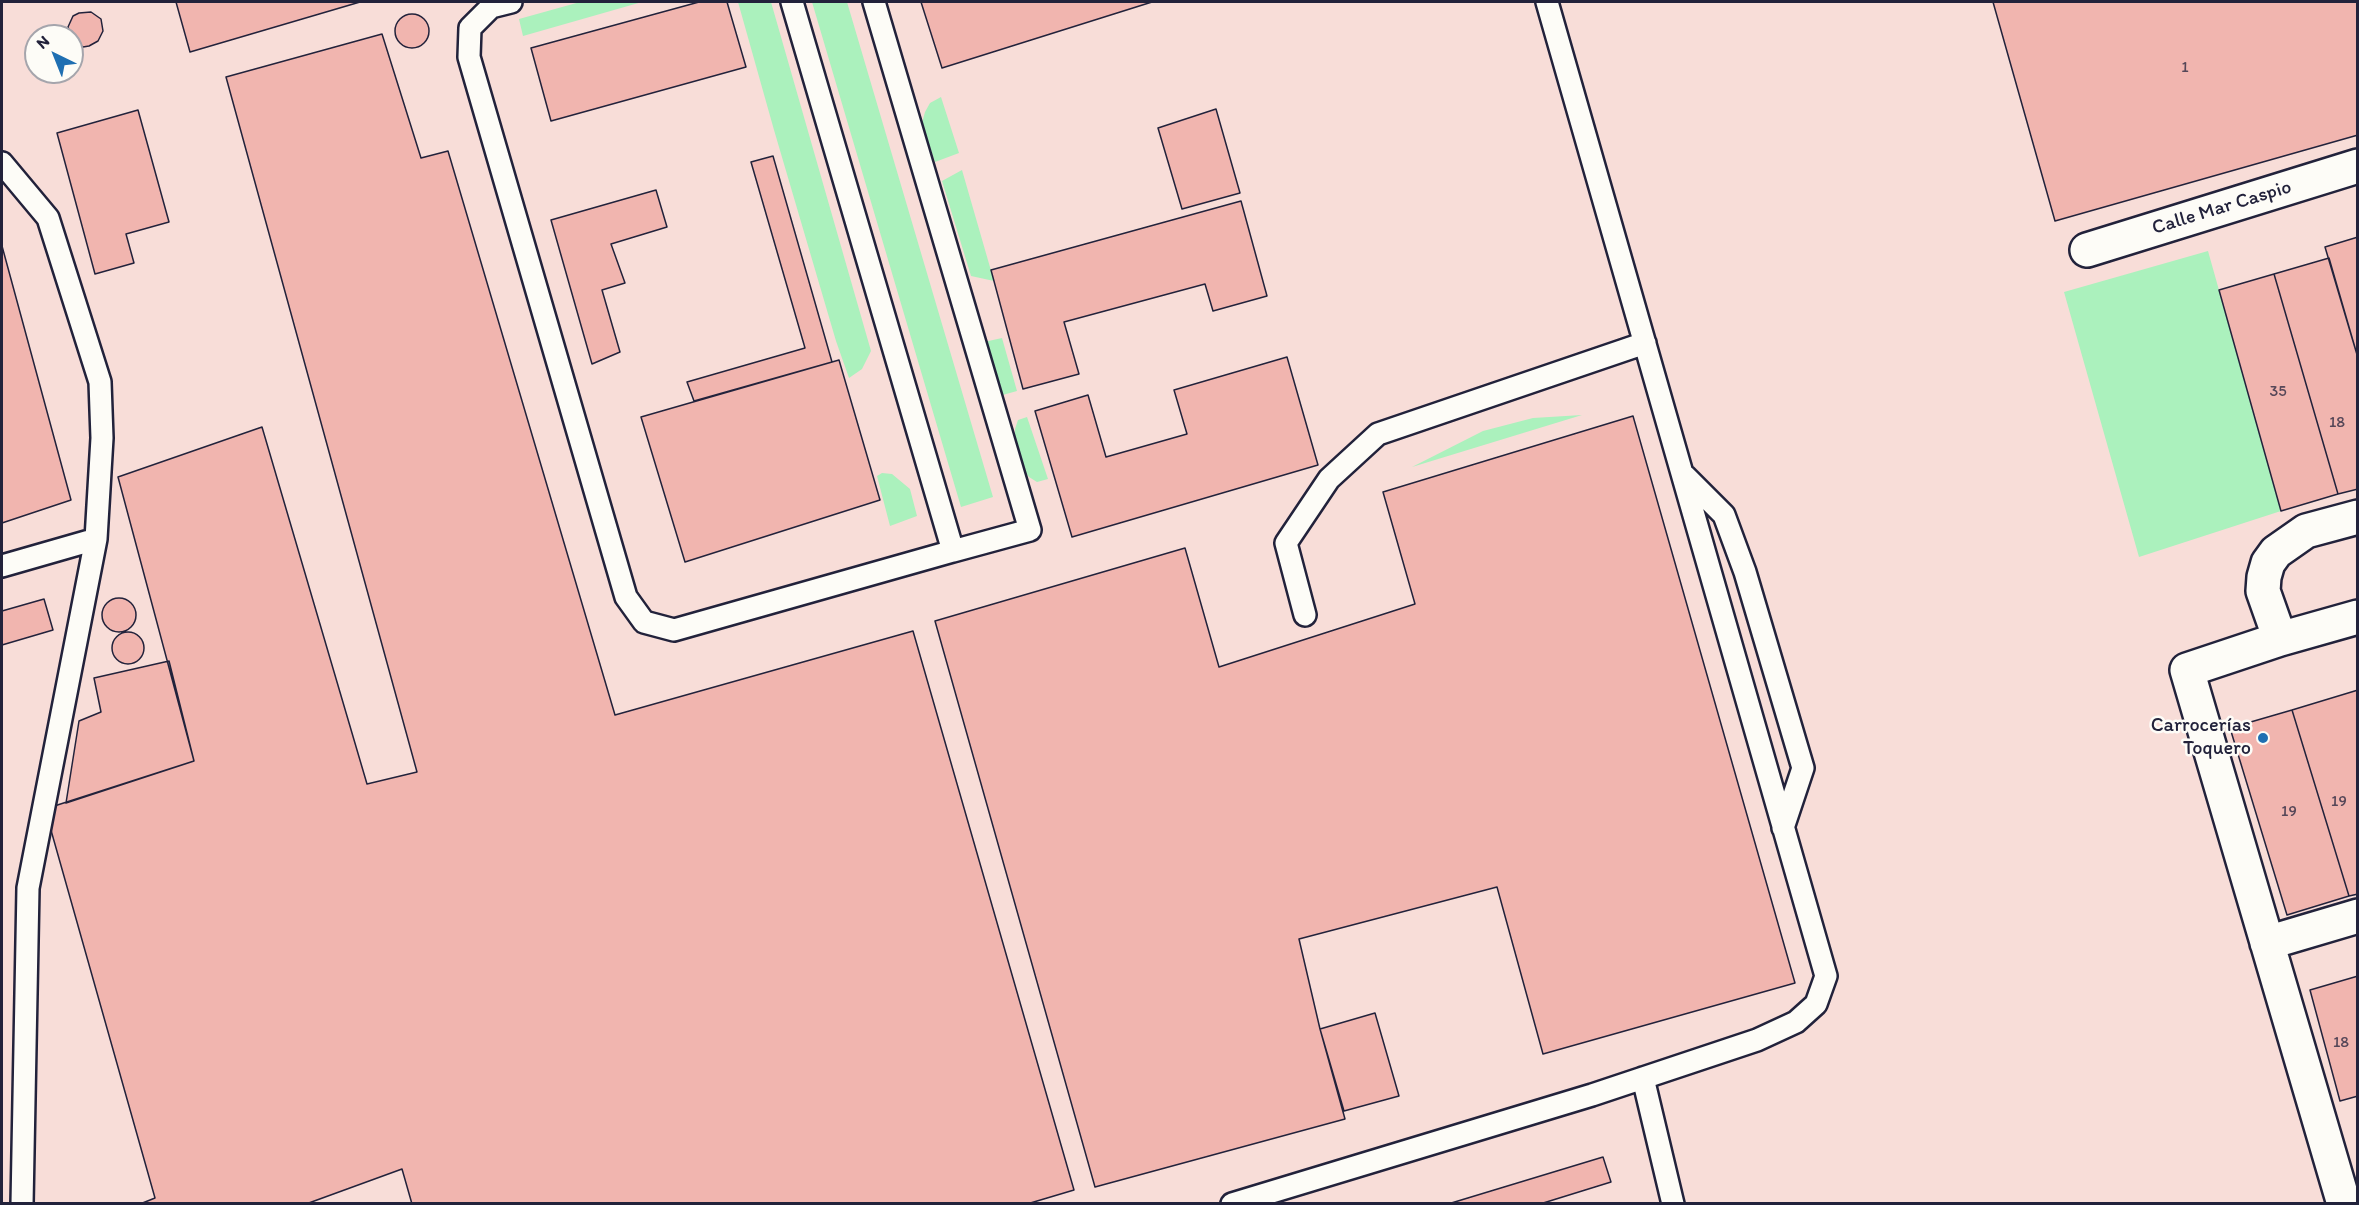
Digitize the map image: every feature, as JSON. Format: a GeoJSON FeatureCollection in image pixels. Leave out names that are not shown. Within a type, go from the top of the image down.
{"type":"FeatureCollection","features":[{"type":"Feature","properties":{"kind":"street","name":"Calle Mar Caspio"},"geometry":{"type":"LineString","coordinates":[[2087,250],[2358,166]]}},
{"type":"Feature","properties":{"kind":"street"},"geometry":{"type":"LineString","coordinates":[[2280,639],[2263,591],[2268,563],[2277,552],[2306,531],[2358,518]]}},
{"type":"Feature","properties":{"kind":"street"},"geometry":{"type":"LineString","coordinates":[[2344,1203],[2187,670],[2358,616]]}},
{"type":"Feature","properties":{"kind":"street"},"geometry":{"type":"LineString","coordinates":[[2267,943],[2358,916]]}},
{"type":"Feature","properties":{"kind":"lane"},"geometry":{"type":"LineString","coordinates":[[511,2],[491,7],[470,28],[469,57],[626,597],[644,622],[674,630],[1030,530],[874,2]]}},
{"type":"Feature","properties":{"kind":"lane"},"geometry":{"type":"LineString","coordinates":[[792,2],[953,551]]}},
{"type":"Feature","properties":{"kind":"lane"},"geometry":{"type":"LineString","coordinates":[[1232,1203],[1643,1078],[1757,1040],[1796,1022],[1816,1004],[1826,976],[1547,2]]}},
{"type":"Feature","properties":{"kind":"lane"},"geometry":{"type":"LineString","coordinates":[[2,163],[48,218],[100,382],[102,438],[96,539],[28,888],[22,1203]]}},
{"type":"Feature","properties":{"kind":"lane"},"geometry":{"type":"LineString","coordinates":[[1305,615],[1286,543],[1329,479],[1377,434],[1645,343]]}},
{"type":"Feature","properties":{"kind":"lane"},"geometry":{"type":"LineString","coordinates":[[1683,474],[1724,515],[1745,572],[1803,768],[1783,828]]}},
{"type":"Feature","properties":{"kind":"lane"},"geometry":{"type":"LineString","coordinates":[[2,566],[96,539]]}},
{"type":"Feature","properties":{"kind":"lane"},"geometry":{"type":"LineString","coordinates":[[1643,1078],[1673,1203]]}},
{"type":"Feature","properties":{"kind":"shaded area"},"geometry":{"type":"Polygon","coordinates":[[[2,2],[2357,2],[2357,1203],[2,1203],[2,2]]]}},
{"type":"Feature","properties":{"kind":"green space"},"geometry":{"type":"Polygon","coordinates":[[[580,2],[642,2],[523,36],[519,19],[580,2]]]}},
{"type":"Feature","properties":{"kind":"green space"},"geometry":{"type":"Polygon","coordinates":[[[738,2],[771,2],[871,351],[862,369],[849,378],[836,341],[738,2]]]}},
{"type":"Feature","properties":{"kind":"green space"},"geometry":{"type":"Polygon","coordinates":[[[812,2],[847,2],[993,497],[961,507],[812,2]]]}},
{"type":"Feature","properties":{"kind":"green space"},"geometry":{"type":"Polygon","coordinates":[[[941,97],[959,153],[935,162],[922,123],[930,103],[941,97]]]}},
{"type":"Feature","properties":{"kind":"green space"},"geometry":{"type":"Polygon","coordinates":[[[962,170],[994,281],[971,276],[942,181],[962,170]]]}},
{"type":"Feature","properties":{"kind":"green space"},"geometry":{"type":"Polygon","coordinates":[[[2208,251],[2281,511],[2139,557],[2064,292],[2208,251]]]}},
{"type":"Feature","properties":{"kind":"green space"},"geometry":{"type":"Polygon","coordinates":[[[1002,338],[1017,391],[999,396],[984,342],[1002,338]]]}},
{"type":"Feature","properties":{"kind":"green space"},"geometry":{"type":"Polygon","coordinates":[[[1582,415],[1412,467],[1483,431],[1533,418],[1582,415]]]}},
{"type":"Feature","properties":{"kind":"green space"},"geometry":{"type":"Polygon","coordinates":[[[1027,417],[1048,479],[1037,482],[1029,477],[1021,466],[1015,441],[1018,420],[1027,417]]]}},
{"type":"Feature","properties":{"kind":"green space"},"geometry":{"type":"Polygon","coordinates":[[[882,473],[892,474],[910,489],[917,516],[890,526],[877,476],[882,473]]]}},
{"type":"Feature","properties":{"kind":"building"},"geometry":{"type":"Polygon","coordinates":[[[176,2],[360,2],[190,52],[176,2]]]}},
{"type":"Feature","properties":{"kind":"building"},"geometry":{"type":"Polygon","coordinates":[[[699,2],[727,2],[746,67],[551,121],[531,48],[699,2]]]}},
{"type":"Feature","properties":{"kind":"building"},"geometry":{"type":"Polygon","coordinates":[[[921,2],[1152,2],[942,68],[921,2]]]}},
{"type":"Feature","properties":{"kind":"building"},"geometry":{"type":"Polygon","coordinates":[[[1993,2],[2358,2],[2358,135],[2055,221],[1993,2]]]}},
{"type":"Feature","properties":{"kind":"building"},"geometry":{"type":"Polygon","coordinates":[[[91,12],[101,19],[103,31],[98,41],[89,46],[84,47],[84,24],[69,24],[73,16],[91,12]]]}},
{"type":"Feature","properties":{"kind":"building"},"geometry":{"type":"Polygon","coordinates":[[[412,14],[424,19],[429,31],[424,43],[412,48],[400,43],[395,31],[400,19],[412,14]]]}},
{"type":"Feature","properties":{"kind":"building"},"geometry":{"type":"Polygon","coordinates":[[[382,34],[421,158],[448,151],[615,715],[913,631],[1074,1190],[1027,1204],[412,1204],[402,1169],[306,1204],[140,1204],[155,1198],[45,809],[194,761],[118,477],[262,427],[367,784],[417,772],[226,77],[382,34]]]}},
{"type":"Feature","properties":{"kind":"building"},"geometry":{"type":"Polygon","coordinates":[[[1216,109],[1240,193],[1182,209],[1158,128],[1216,109]]]}},
{"type":"Feature","properties":{"kind":"building"},"geometry":{"type":"Polygon","coordinates":[[[138,110],[169,222],[126,234],[134,263],[95,274],[57,133],[138,110]]]}},
{"type":"Feature","properties":{"kind":"building"},"geometry":{"type":"Polygon","coordinates":[[[773,156],[832,362],[694,401],[687,382],[805,348],[751,162],[773,156]]]}},
{"type":"Feature","properties":{"kind":"building"},"geometry":{"type":"Polygon","coordinates":[[[656,190],[667,227],[611,244],[625,283],[602,290],[620,352],[592,364],[551,220],[656,190]]]}},
{"type":"Feature","properties":{"kind":"building"},"geometry":{"type":"Polygon","coordinates":[[[1241,201],[1267,296],[1213,311],[1205,284],[1064,322],[1079,374],[1023,389],[991,270],[1241,201]]]}},
{"type":"Feature","properties":{"kind":"building"},"geometry":{"type":"Polygon","coordinates":[[[2358,237],[2358,358],[2325,247],[2358,237]]]}},
{"type":"Feature","properties":{"kind":"building"},"geometry":{"type":"Polygon","coordinates":[[[2,246],[71,500],[2,523],[2,246]]]}},
{"type":"Feature","properties":{"kind":"building"},"geometry":{"type":"Polygon","coordinates":[[[2329,258],[2358,358],[2358,489],[2338,494],[2274,274],[2329,258]]]}},
{"type":"Feature","properties":{"kind":"building"},"geometry":{"type":"Polygon","coordinates":[[[2274,274],[2338,494],[2281,511],[2219,290],[2274,274]]]}},
{"type":"Feature","properties":{"kind":"building"},"geometry":{"type":"Polygon","coordinates":[[[1287,357],[1318,465],[1072,537],[1035,411],[1088,395],[1106,457],[1187,434],[1174,390],[1287,357]]]}},
{"type":"Feature","properties":{"kind":"building"},"geometry":{"type":"Polygon","coordinates":[[[839,360],[880,500],[685,562],[641,417],[839,360]]]}},
{"type":"Feature","properties":{"kind":"building"},"geometry":{"type":"Polygon","coordinates":[[[1633,416],[1795,983],[1543,1054],[1497,887],[1299,939],[1320,1029],[1345,1119],[1095,1187],[935,621],[1185,548],[1219,667],[1415,604],[1383,492],[1633,416]]]}},
{"type":"Feature","properties":{"kind":"building"},"geometry":{"type":"Polygon","coordinates":[[[119,598],[131,603],[136,615],[131,627],[119,632],[107,627],[102,615],[107,603],[119,598]]]}},
{"type":"Feature","properties":{"kind":"building"},"geometry":{"type":"Polygon","coordinates":[[[44,599],[53,630],[2,645],[2,611],[44,599]]]}},
{"type":"Feature","properties":{"kind":"building"},"geometry":{"type":"Polygon","coordinates":[[[128,632],[139,637],[144,648],[139,659],[128,664],[117,659],[112,648],[117,637],[128,632]]]}},
{"type":"Feature","properties":{"kind":"building"},"geometry":{"type":"Polygon","coordinates":[[[169,661],[194,761],[66,803],[79,721],[101,712],[94,678],[169,661]]]}},
{"type":"Feature","properties":{"kind":"building"},"geometry":{"type":"Polygon","coordinates":[[[2358,690],[2358,894],[2349,896],[2292,710],[2358,690]]]}},
{"type":"Feature","properties":{"kind":"building"},"geometry":{"type":"Polygon","coordinates":[[[2292,710],[2349,896],[2287,915],[2230,728],[2292,710]]]}},
{"type":"Feature","properties":{"kind":"building"},"geometry":{"type":"Polygon","coordinates":[[[2358,976],[2358,1096],[2340,1101],[2310,990],[2358,976]]]}},
{"type":"Feature","properties":{"kind":"building"},"geometry":{"type":"Polygon","coordinates":[[[1375,1013],[1399,1096],[1344,1111],[1320,1029],[1375,1013]]]}},
{"type":"Feature","properties":{"kind":"building"},"geometry":{"type":"Polygon","coordinates":[[[1603,1157],[1611,1182],[1540,1204],[1448,1204],[1603,1157]]]}},
{"type":"Feature","properties":{"kind":"place","name":"Carrocerías Toquero"},"geometry":{"type":"Point","coordinates":[2263,738]}}]}
